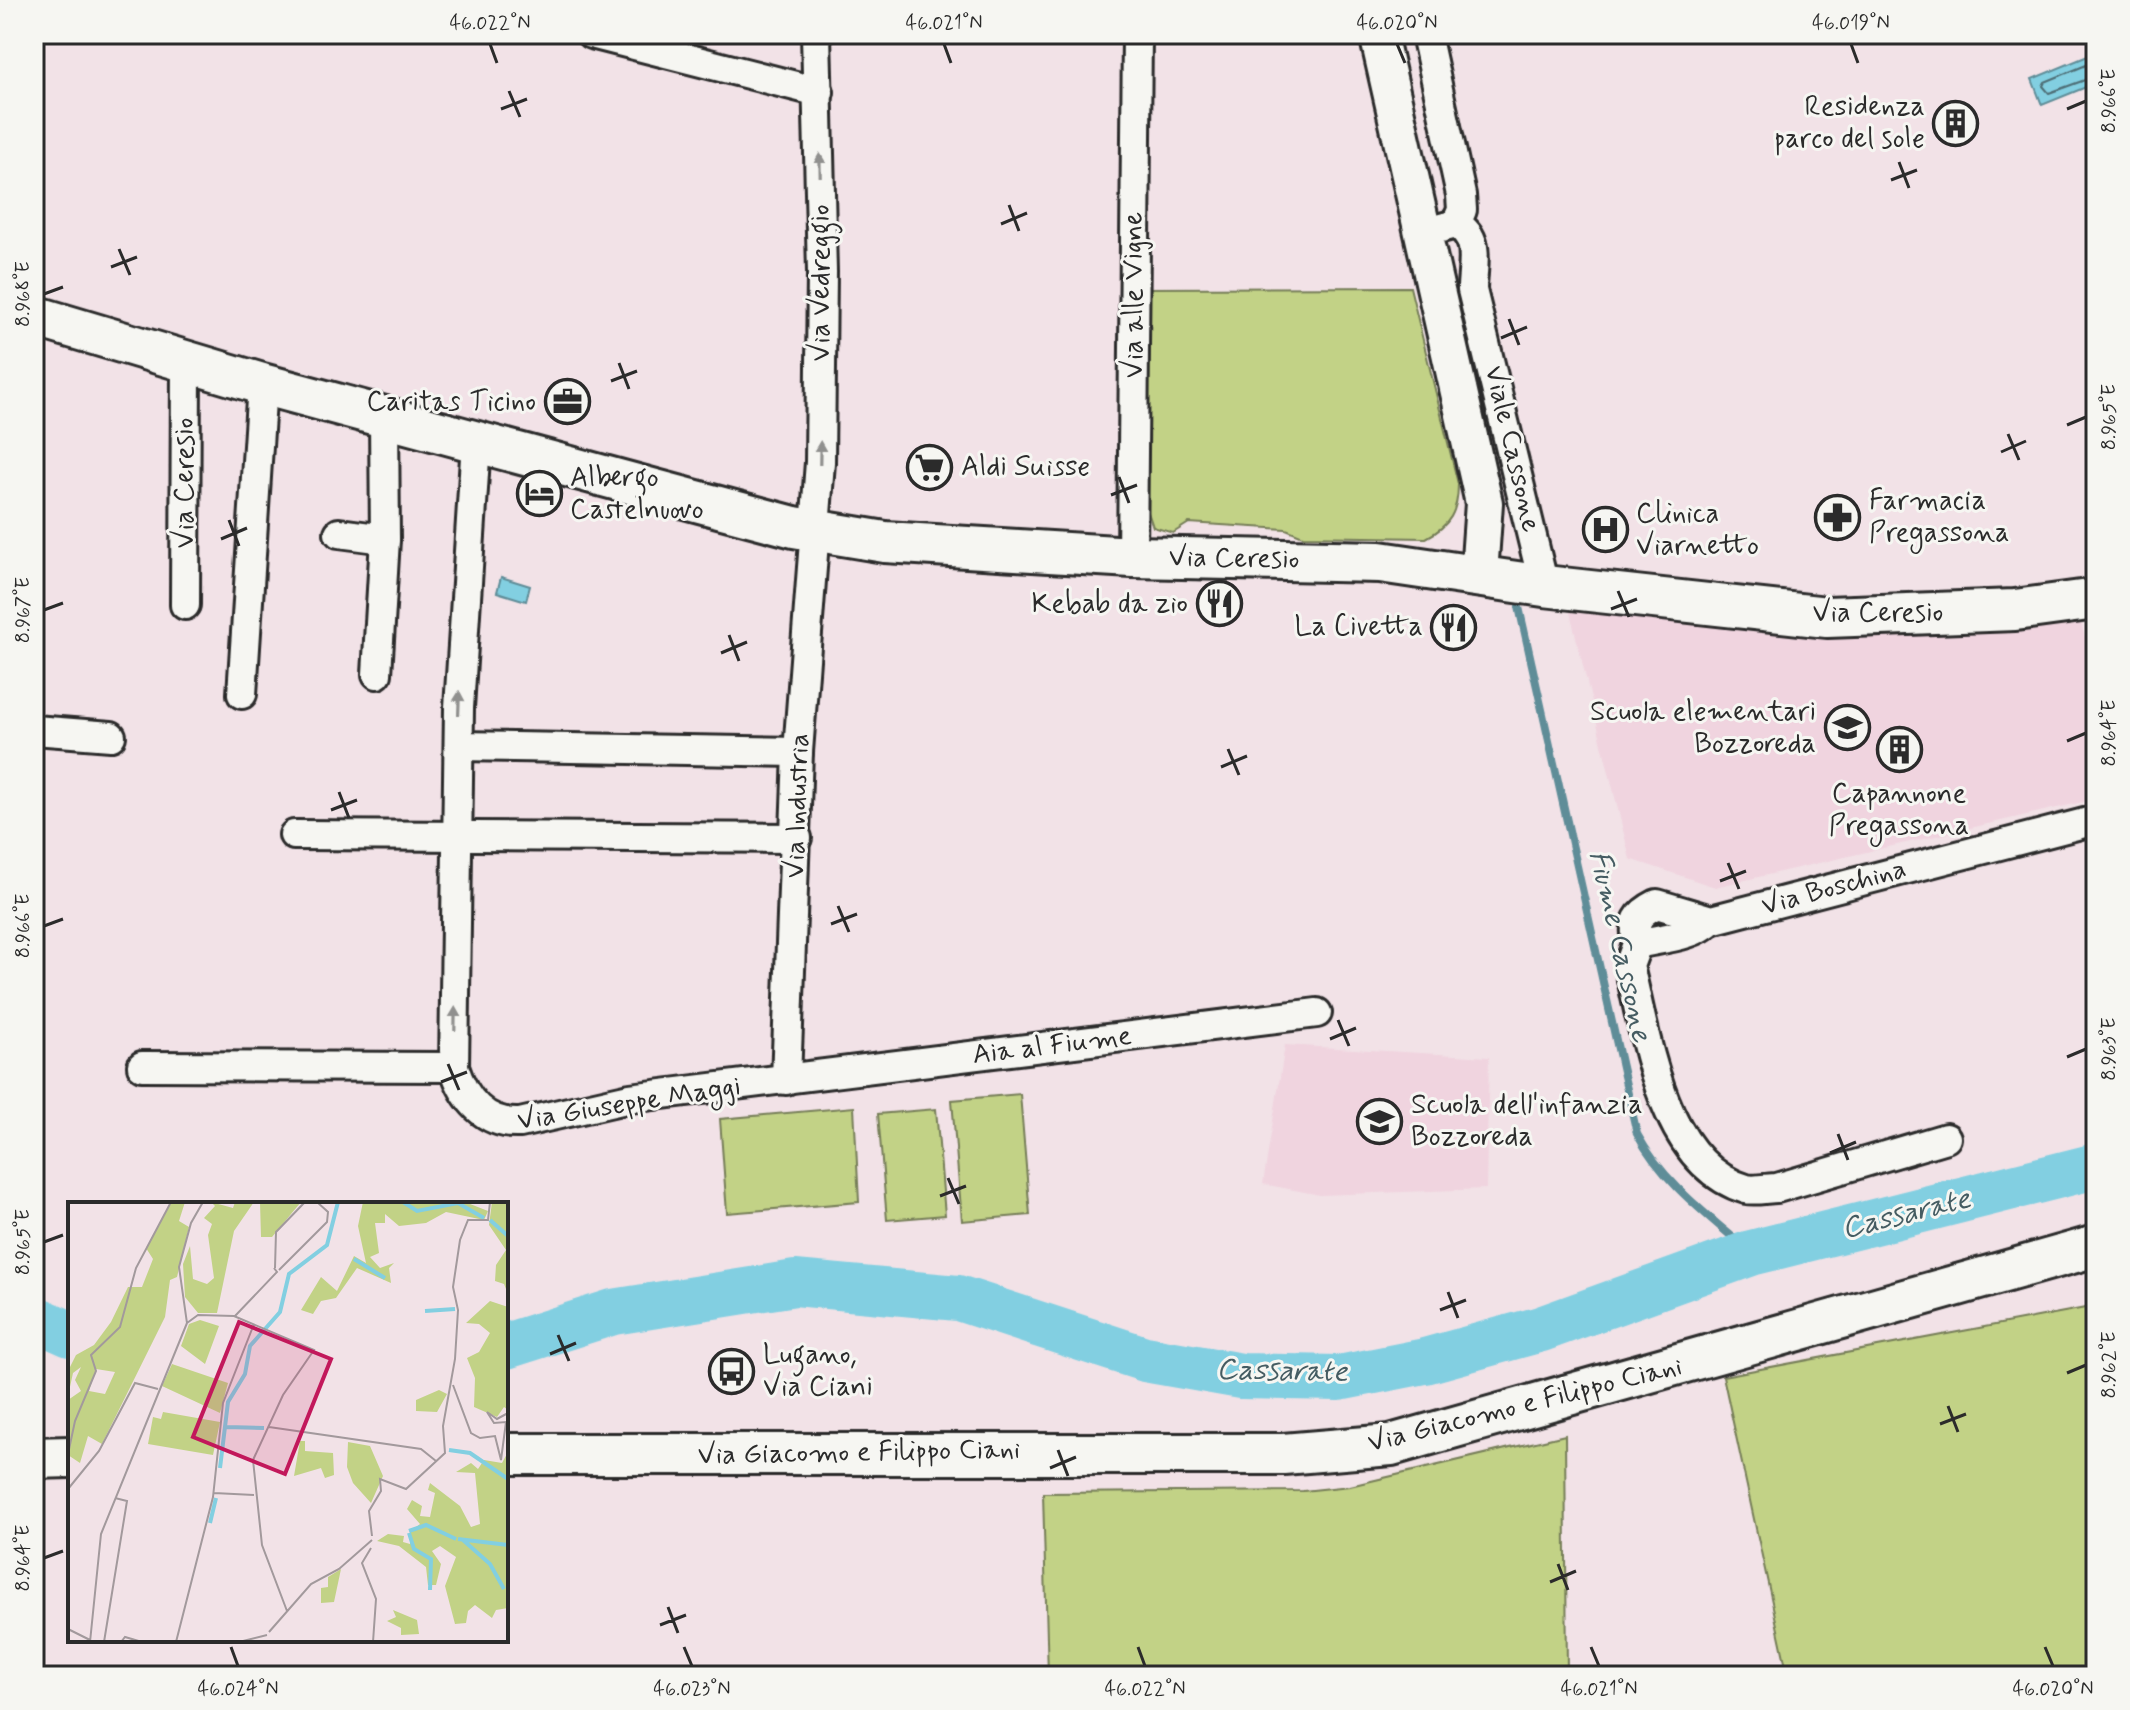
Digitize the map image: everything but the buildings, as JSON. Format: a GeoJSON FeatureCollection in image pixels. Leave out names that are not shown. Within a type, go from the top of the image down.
{"type":"FeatureCollection","features":[{"type":"Feature","properties":{"kind":"main road","name":"Via Ceresio"},"geometry":{"type":"LineString","coordinates":[[34,316],[262,384],[476,442],[815,531],[885,542],[1132,557],[1380,562],[1479,574],[1544,586],[1827,617],[2015,610],[2096,599]]}},
{"type":"Feature","properties":{"kind":"main road","name":"Via Giacomo e Filippo Ciani"},"geometry":{"type":"LineString","coordinates":[[508,1454],[1283,1454],[1391,1445],[1657,1373],[2096,1246]]}},
{"type":"Feature","properties":{"kind":"main road"},"geometry":{"type":"LineString","coordinates":[[34,1458],[68,1457]]}},
{"type":"Feature","properties":{"kind":"street"},"geometry":{"type":"LineString","coordinates":[[591,34],[819,92]]}},
{"type":"Feature","properties":{"kind":"street","name":"Via Vedreggio"},"geometry":{"type":"LineString","coordinates":[[815,531],[821,320],[816,34]]}},
{"type":"Feature","properties":{"kind":"street","name":"Via alle Vigne"},"geometry":{"type":"LineString","coordinates":[[1132,557],[1137,34]]}},
{"type":"Feature","properties":{"kind":"street","name":"Viale Cassone"},"geometry":{"type":"LineString","coordinates":[[1378,34],[1439,228],[1484,503],[1479,574]]}},
{"type":"Feature","properties":{"kind":"street","name":"Viale Cassone"},"geometry":{"type":"LineString","coordinates":[[1426,34],[1461,195],[1462,210],[1439,228]]}},
{"type":"Feature","properties":{"kind":"street","name":"Viale Cassone"},"geometry":{"type":"LineString","coordinates":[[1439,228],[1468,233],[1474,247],[1472,290],[1544,586]]}},
{"type":"Feature","properties":{"kind":"street","name":"Via Ceresio"},"geometry":{"type":"LineString","coordinates":[[185,605],[186,362]]}},
{"type":"Feature","properties":{"kind":"street"},"geometry":{"type":"LineString","coordinates":[[242,694],[262,384]]}},
{"type":"Feature","properties":{"kind":"street"},"geometry":{"type":"LineString","coordinates":[[377,674],[385,539],[384,417]]}},
{"type":"Feature","properties":{"kind":"street","name":"Via Giuseppe Maggi"},"geometry":{"type":"LineString","coordinates":[[476,442],[464,590],[459,746],[454,1067],[460,1088],[473,1103],[501,1124],[630,1098],[786,1080]]}},
{"type":"Feature","properties":{"kind":"street","name":"Via Industria"},"geometry":{"type":"LineString","coordinates":[[786,1080],[798,752],[815,531]]}},
{"type":"Feature","properties":{"kind":"street"},"geometry":{"type":"LineString","coordinates":[[339,533],[385,539]]}},
{"type":"Feature","properties":{"kind":"street"},"geometry":{"type":"LineString","coordinates":[[34,730],[111,736]]}},
{"type":"Feature","properties":{"kind":"street"},"geometry":{"type":"LineString","coordinates":[[459,746],[798,752]]}},
{"type":"Feature","properties":{"kind":"street","name":"Via Boschina"},"geometry":{"type":"LineString","coordinates":[[1946,1138],[1777,1188],[1748,1189],[1707,1169],[1667,1111],[1629,966],[1637,944],[1634,926],[1640,913],[1657,904],[1711,920],[2096,820]]}},
{"type":"Feature","properties":{"kind":"street"},"geometry":{"type":"LineString","coordinates":[[294,835],[797,838]]}},
{"type":"Feature","properties":{"kind":"street","name":"Aia al Fiume"},"geometry":{"type":"LineString","coordinates":[[786,1080],[1317,1013]]}},
{"type":"Feature","properties":{"kind":"street"},"geometry":{"type":"LineString","coordinates":[[142,1066],[454,1067]]}},
{"type":"Feature","properties":{"kind":"shaded area","name":"Scuola elementari Bozzoreda"},"geometry":{"type":"Polygon","coordinates":[[[1567,600],[1838,639],[2081,624],[2091,656],[2096,655],[2096,799],[1715,887],[1630,859],[1567,600]]]}},
{"type":"Feature","properties":{"kind":"shaded area","name":"Scuola dell'infanzia Bozzoreda"},"geometry":{"type":"Polygon","coordinates":[[[1285,1045],[1489,1057],[1486,1189],[1320,1195],[1263,1184],[1285,1045]]]}},
{"type":"Feature","properties":{"kind":"green space"},"geometry":{"type":"Polygon","coordinates":[[[1410,287],[1458,484],[1454,510],[1447,523],[1426,538],[1303,536],[1286,529],[1189,523],[1173,533],[1153,527],[1148,512],[1144,288],[1410,287]]]}},
{"type":"Feature","properties":{"kind":"green space"},"geometry":{"type":"Polygon","coordinates":[[[1020,1094],[1030,1215],[962,1221],[952,1100],[1020,1094]]]}},
{"type":"Feature","properties":{"kind":"green space"},"geometry":{"type":"Polygon","coordinates":[[[854,1107],[859,1202],[727,1213],[720,1119],[854,1107]]]}},
{"type":"Feature","properties":{"kind":"green space"},"geometry":{"type":"Polygon","coordinates":[[[936,1109],[945,1215],[887,1220],[878,1114],[936,1109]]]}},
{"type":"Feature","properties":{"kind":"green space"},"geometry":{"type":"Polygon","coordinates":[[[2096,1306],[2096,1676],[1788,1676],[1723,1376],[2096,1306]]]}},
{"type":"Feature","properties":{"kind":"green space"},"geometry":{"type":"Polygon","coordinates":[[[1565,1435],[1567,1676],[1048,1676],[1043,1493],[1303,1491],[1350,1486],[1565,1435]]]}},
{"type":"Feature","properties":{"kind":"water"},"geometry":{"type":"Polygon","coordinates":[[[2095,53],[2096,83],[2042,105],[2032,79],[2095,53]]]}},
{"type":"Feature","properties":{"kind":"water"},"geometry":{"type":"Polygon","coordinates":[[[501,577],[530,586],[526,601],[497,592],[501,577]]]}},
{"type":"Feature","properties":{"kind":"waterway","name":"Fiume Cassone"},"geometry":{"type":"LineString","coordinates":[[1519,607],[1637,1134],[1674,1184],[1751,1253]]}},
{"type":"Feature","properties":{"kind":"waterway","name":"Cassarate"},"geometry":{"type":"LineString","coordinates":[[508,1345],[613,1312],[795,1283],[958,1298],[1145,1359],[1241,1376],[1339,1378],[1425,1361],[1541,1329],[1751,1253],[2096,1166]]}},
{"type":"Feature","properties":{"kind":"waterway","name":"Cassarate"},"geometry":{"type":"LineString","coordinates":[[34,1318],[68,1333]]}},
{"type":"Feature","properties":{"kind":"place","name":"Residenza parco del sole"},"geometry":{"type":"Point","coordinates":[1956,123]}},
{"type":"Feature","properties":{"kind":"place","name":"Caritas Ticino"},"geometry":{"type":"Point","coordinates":[567,402]}},
{"type":"Feature","properties":{"kind":"place","name":"Aldi Suisse"},"geometry":{"type":"Point","coordinates":[930,467]}},
{"type":"Feature","properties":{"kind":"place","name":"Albergo Castelnuovo"},"geometry":{"type":"Point","coordinates":[539,494]}},
{"type":"Feature","properties":{"kind":"place","name":"Farmacia Pregassona"},"geometry":{"type":"Point","coordinates":[1838,517]}},
{"type":"Feature","properties":{"kind":"place","name":"Clinica Viarnetto"},"geometry":{"type":"Point","coordinates":[1605,530]}},
{"type":"Feature","properties":{"kind":"place","name":"Kebab da zio"},"geometry":{"type":"Point","coordinates":[1219,604]}},
{"type":"Feature","properties":{"kind":"place","name":"La Civetta"},"geometry":{"type":"Point","coordinates":[1454,627]}},
{"type":"Feature","properties":{"kind":"place","name":"Scuola elementari Bozzoreda"},"geometry":{"type":"Point","coordinates":[1847,728]}},
{"type":"Feature","properties":{"kind":"place","name":"Capannone Pregassona"},"geometry":{"type":"Point","coordinates":[1899,750]}},
{"type":"Feature","properties":{"kind":"place","name":"Scuola dell'infanzia Bozzoreda"},"geometry":{"type":"Point","coordinates":[1380,1121]}},
{"type":"Feature","properties":{"kind":"place","name":"Lugano, Via Ciani"},"geometry":{"type":"Point","coordinates":[732,1371]}}]}
